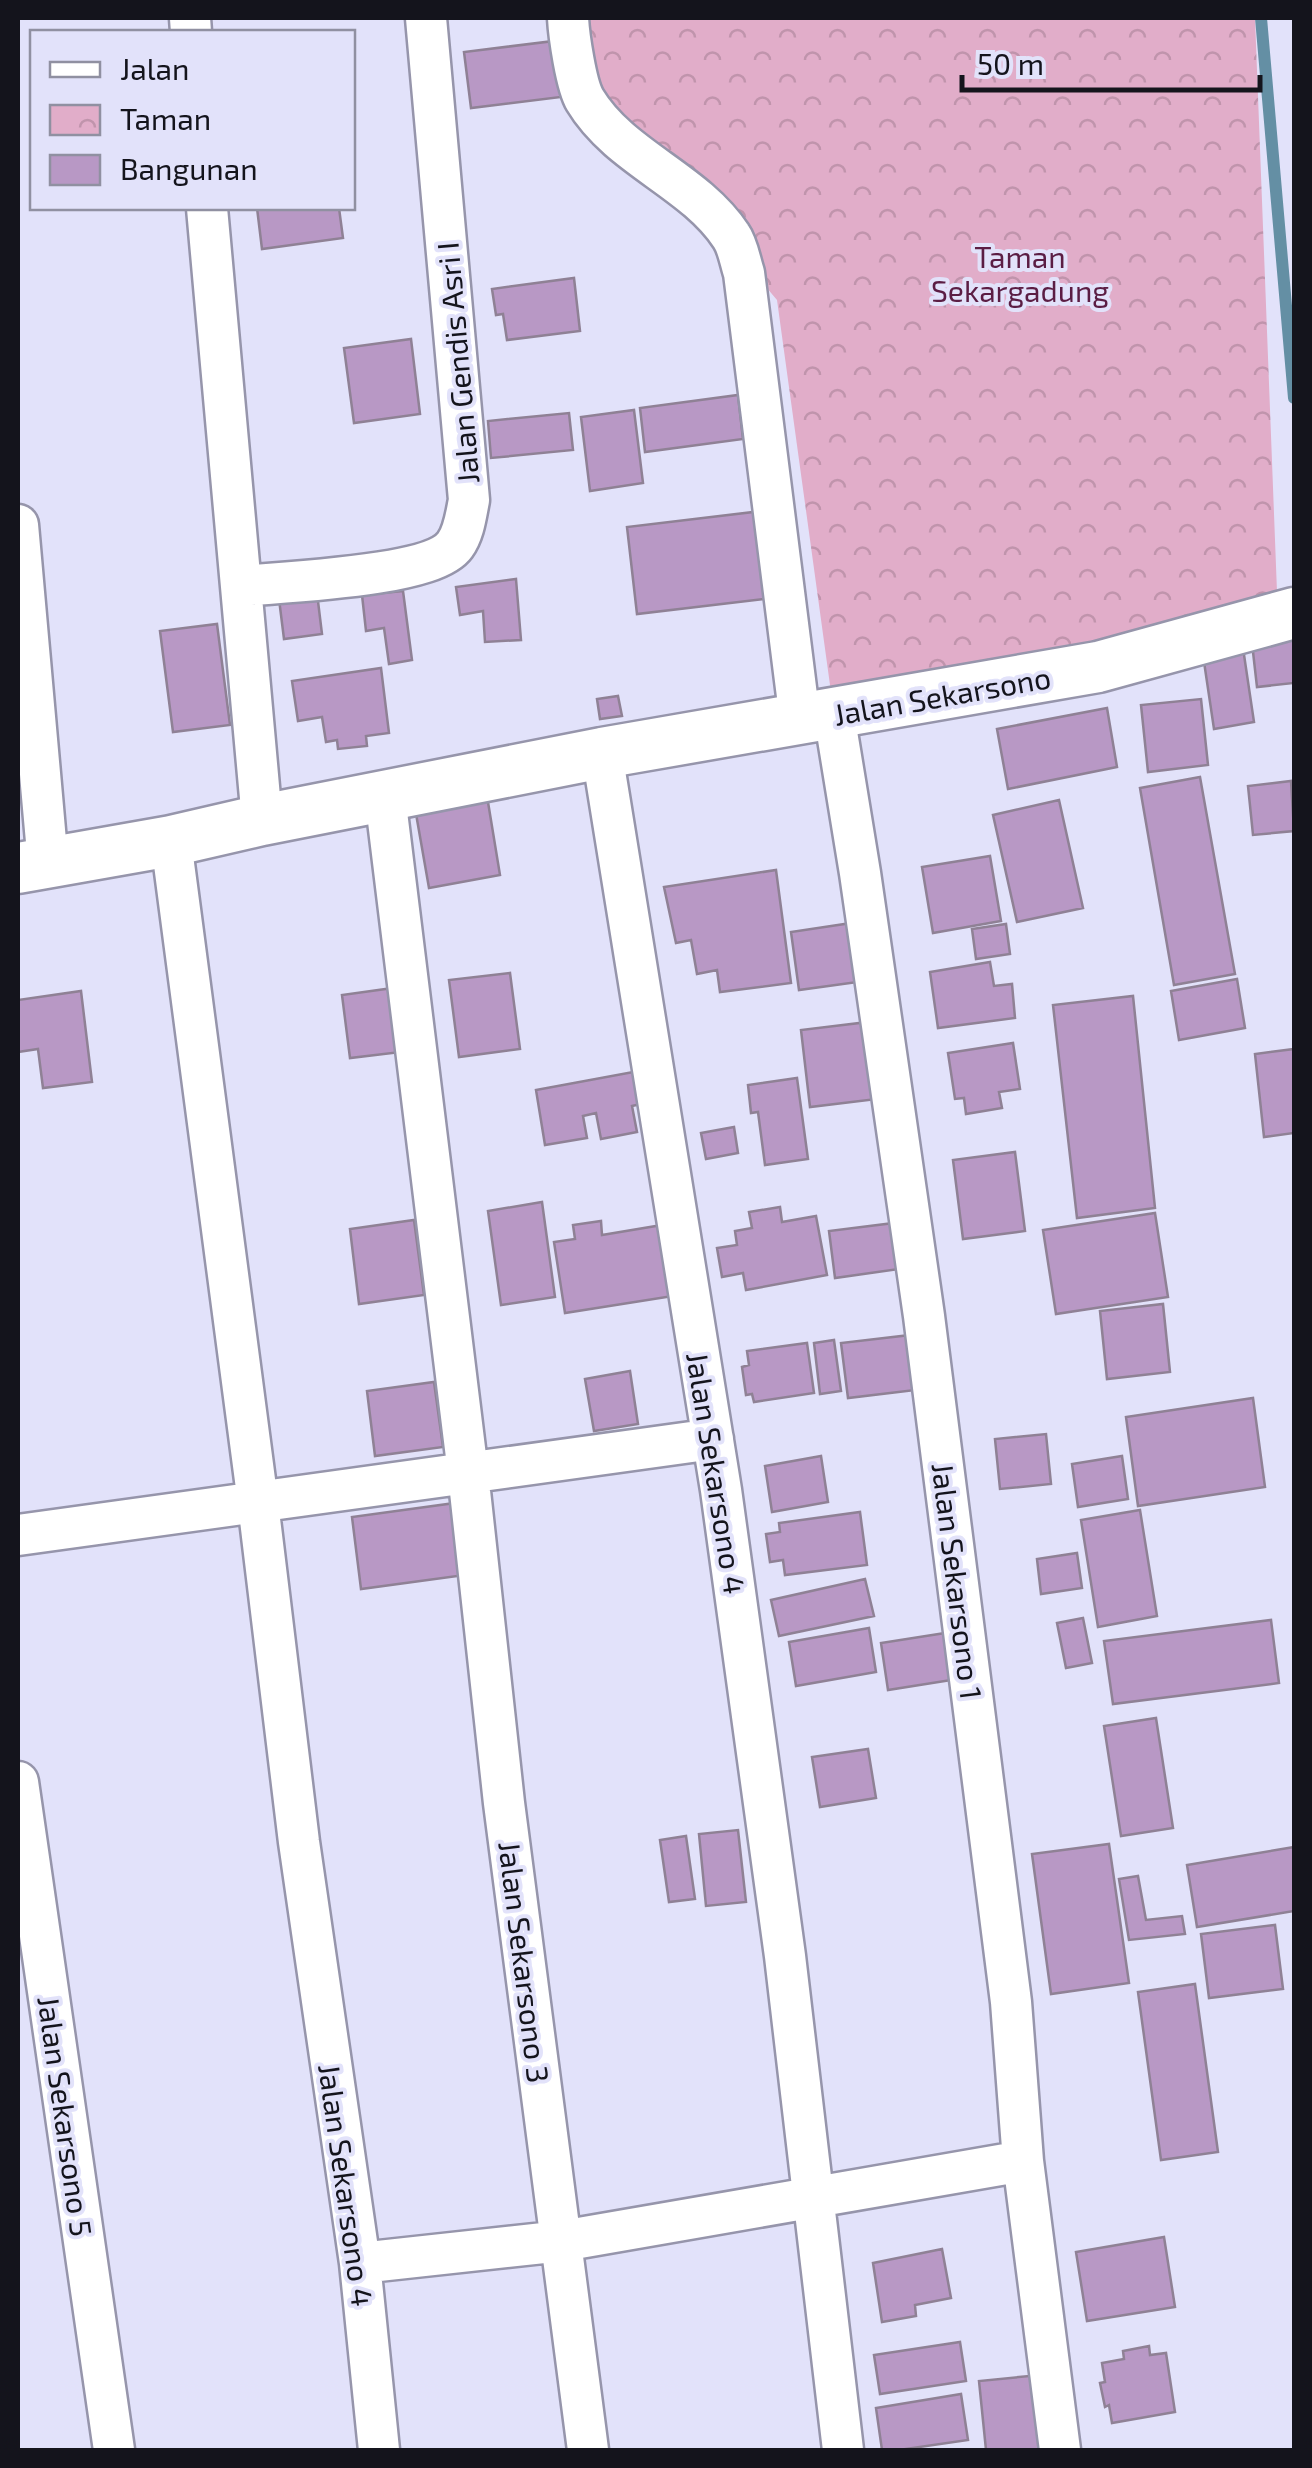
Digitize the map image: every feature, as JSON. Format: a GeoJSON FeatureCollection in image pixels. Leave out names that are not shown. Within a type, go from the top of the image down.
{"type":"FeatureCollection","features":[{"type":"Feature","properties":{"kind":"street","name":"Jalan Gendis Asri I"},"geometry":{"type":"LineString","coordinates":[[241,586],[395,571],[454,548],[462,531],[469,500],[426,18]]}},
{"type":"Feature","properties":{"kind":"street","name":"Jalan Sekarsono 1"},"geometry":{"type":"LineString","coordinates":[[568,18],[582,97],[608,131],[711,213],[733,239],[744,273],[817,717],[860,873],[924,1316],[1011,2002],[1023,2162],[1060,2450]]}},
{"type":"Feature","properties":{"kind":"street"},"geometry":{"type":"LineString","coordinates":[[207,210],[262,820]]}},
{"type":"Feature","properties":{"kind":"street"},"geometry":{"type":"LineString","coordinates":[[18,525],[32,866]]}},
{"type":"Feature","properties":{"kind":"street","name":"Jalan Sekarsono"},"geometry":{"type":"LineString","coordinates":[[32,866],[602,753],[1098,668],[1286,616]]}},
{"type":"Feature","properties":{"kind":"street","name":"Jalan Sekarsono 4"},"geometry":{"type":"LineString","coordinates":[[602,753],[712,1440],[785,1956],[843,2450]]}},
{"type":"Feature","properties":{"kind":"street","name":"Jalan Sekarsono 3"},"geometry":{"type":"LineString","coordinates":[[385,796],[504,1803],[588,2450]]}},
{"type":"Feature","properties":{"kind":"street","name":"Jalan Sekarsono 4"},"geometry":{"type":"LineString","coordinates":[[170,841],[299,1842],[360,2263],[379,2450]]}},
{"type":"Feature","properties":{"kind":"street"},"geometry":{"type":"LineString","coordinates":[[18,1535],[712,1440]]}},
{"type":"Feature","properties":{"kind":"street","name":"Jalan Sekarsono 5"},"geometry":{"type":"LineString","coordinates":[[18,1782],[114,2450]]}},
{"type":"Feature","properties":{"kind":"street"},"geometry":{"type":"LineString","coordinates":[[360,2263],[562,2241],[1023,2162]]}},
{"type":"Feature","properties":{"kind":"green space","name":"Taman Sekargadung"},"geometry":{"type":"Polygon","coordinates":[[[572,18],[1255,18],[1278,618],[834,714],[777,300],[575,60],[572,18]]]}},
{"type":"Feature","properties":{"kind":"building"},"geometry":{"type":"Polygon","coordinates":[[[554,41],[561,97],[471,108],[464,52],[554,41]]]}},
{"type":"Feature","properties":{"kind":"building"},"geometry":{"type":"Polygon","coordinates":[[[257,210],[339,210],[343,238],[262,249],[257,210]]]}},
{"type":"Feature","properties":{"kind":"building"},"geometry":{"type":"Polygon","coordinates":[[[574,278],[580,331],[507,340],[503,314],[496,315],[492,289],[574,278]]]}},
{"type":"Feature","properties":{"kind":"building"},"geometry":{"type":"Polygon","coordinates":[[[411,339],[420,414],[354,423],[344,348],[411,339]]]}},
{"type":"Feature","properties":{"kind":"building"},"geometry":{"type":"Polygon","coordinates":[[[738,395],[743,439],[645,452],[640,408],[738,395]]]}},
{"type":"Feature","properties":{"kind":"building"},"geometry":{"type":"Polygon","coordinates":[[[634,410],[643,483],[590,491],[581,417],[634,410]]]}},
{"type":"Feature","properties":{"kind":"building"},"geometry":{"type":"Polygon","coordinates":[[[569,413],[573,450],[491,458],[488,421],[569,413]]]}},
{"type":"Feature","properties":{"kind":"building"},"geometry":{"type":"Polygon","coordinates":[[[762,511],[772,598],[637,614],[627,527],[762,511]]]}},
{"type":"Feature","properties":{"kind":"building"},"geometry":{"type":"Polygon","coordinates":[[[516,579],[521,640],[485,642],[483,611],[460,615],[456,587],[516,579]]]}},
{"type":"Feature","properties":{"kind":"building"},"geometry":{"type":"Polygon","coordinates":[[[403,591],[412,660],[389,664],[384,628],[366,631],[362,595],[403,591]]]}},
{"type":"Feature","properties":{"kind":"building"},"geometry":{"type":"Polygon","coordinates":[[[317,593],[322,634],[284,639],[279,599],[317,593]]]}},
{"type":"Feature","properties":{"kind":"building"},"geometry":{"type":"Polygon","coordinates":[[[217,624],[230,725],[173,732],[160,631],[217,624]]]}},
{"type":"Feature","properties":{"kind":"building"},"geometry":{"type":"Polygon","coordinates":[[[1294,638],[1294,683],[1257,687],[1252,643],[1294,638]]]}},
{"type":"Feature","properties":{"kind":"building"},"geometry":{"type":"Polygon","coordinates":[[[1243,648],[1254,722],[1214,729],[1203,655],[1243,648]]]}},
{"type":"Feature","properties":{"kind":"building"},"geometry":{"type":"Polygon","coordinates":[[[381,668],[389,733],[366,736],[367,746],[338,749],[337,740],[326,742],[322,717],[298,721],[292,681],[381,668]]]}},
{"type":"Feature","properties":{"kind":"building"},"geometry":{"type":"Polygon","coordinates":[[[618,696],[622,716],[600,719],[597,699],[618,696]]]}},
{"type":"Feature","properties":{"kind":"building"},"geometry":{"type":"Polygon","coordinates":[[[1201,699],[1208,765],[1148,772],[1141,705],[1201,699]]]}},
{"type":"Feature","properties":{"kind":"building"},"geometry":{"type":"Polygon","coordinates":[[[1107,708],[1117,767],[1008,789],[997,729],[1107,708]]]}},
{"type":"Feature","properties":{"kind":"building"},"geometry":{"type":"Polygon","coordinates":[[[1200,777],[1235,974],[1174,985],[1140,788],[1200,777]]]}},
{"type":"Feature","properties":{"kind":"building"},"geometry":{"type":"Polygon","coordinates":[[[1291,781],[1294,831],[1253,835],[1248,786],[1291,781]]]}},
{"type":"Feature","properties":{"kind":"building"},"geometry":{"type":"Polygon","coordinates":[[[487,796],[500,875],[429,888],[415,808],[487,796]]]}},
{"type":"Feature","properties":{"kind":"building"},"geometry":{"type":"Polygon","coordinates":[[[1059,800],[1083,908],[1017,922],[993,815],[1059,800]]]}},
{"type":"Feature","properties":{"kind":"building"},"geometry":{"type":"Polygon","coordinates":[[[990,856],[1001,921],[933,933],[922,867],[990,856]]]}},
{"type":"Feature","properties":{"kind":"building"},"geometry":{"type":"Polygon","coordinates":[[[776,870],[791,983],[720,992],[717,970],[697,974],[691,940],[676,943],[664,887],[776,870]]]}},
{"type":"Feature","properties":{"kind":"building"},"geometry":{"type":"Polygon","coordinates":[[[858,922],[865,981],[799,990],[791,932],[858,922]]]}},
{"type":"Feature","properties":{"kind":"building"},"geometry":{"type":"Polygon","coordinates":[[[1006,924],[1010,954],[976,959],[972,929],[1006,924]]]}},
{"type":"Feature","properties":{"kind":"building"},"geometry":{"type":"Polygon","coordinates":[[[990,962],[994,986],[1012,984],[1015,1018],[938,1028],[930,972],[990,962]]]}},
{"type":"Feature","properties":{"kind":"building"},"geometry":{"type":"Polygon","coordinates":[[[510,973],[520,1049],[459,1057],[449,980],[510,973]]]}},
{"type":"Feature","properties":{"kind":"building"},"geometry":{"type":"Polygon","coordinates":[[[1237,979],[1245,1028],[1179,1040],[1171,991],[1237,979]]]}},
{"type":"Feature","properties":{"kind":"building"},"geometry":{"type":"Polygon","coordinates":[[[393,988],[401,1052],[350,1058],[342,995],[393,988]]]}},
{"type":"Feature","properties":{"kind":"building"},"geometry":{"type":"Polygon","coordinates":[[[81,991],[92,1082],[43,1088],[38,1049],[18,1052],[18,1000],[81,991]]]}},
{"type":"Feature","properties":{"kind":"building"},"geometry":{"type":"Polygon","coordinates":[[[1133,996],[1155,1208],[1077,1218],[1053,1005],[1133,996]]]}},
{"type":"Feature","properties":{"kind":"building"},"geometry":{"type":"Polygon","coordinates":[[[868,1022],[877,1099],[810,1107],[801,1030],[868,1022]]]}},
{"type":"Feature","properties":{"kind":"building"},"geometry":{"type":"Polygon","coordinates":[[[1013,1043],[1020,1089],[999,1092],[1002,1108],[966,1114],[964,1098],[955,1099],[948,1053],[1013,1043]]]}},
{"type":"Feature","properties":{"kind":"building"},"geometry":{"type":"Polygon","coordinates":[[[1294,1049],[1294,1133],[1264,1137],[1255,1054],[1294,1049]]]}},
{"type":"Feature","properties":{"kind":"building"},"geometry":{"type":"Polygon","coordinates":[[[644,1070],[641,1104],[632,1106],[637,1132],[601,1139],[596,1113],[583,1116],[587,1138],[545,1145],[536,1090],[644,1070]]]}},
{"type":"Feature","properties":{"kind":"building"},"geometry":{"type":"Polygon","coordinates":[[[797,1078],[808,1159],[765,1165],[758,1112],[751,1113],[748,1085],[797,1078]]]}},
{"type":"Feature","properties":{"kind":"building"},"geometry":{"type":"Polygon","coordinates":[[[734,1127],[738,1153],[706,1159],[701,1133],[734,1127]]]}},
{"type":"Feature","properties":{"kind":"building"},"geometry":{"type":"Polygon","coordinates":[[[1015,1152],[1025,1231],[963,1239],[953,1160],[1015,1152]]]}},
{"type":"Feature","properties":{"kind":"building"},"geometry":{"type":"Polygon","coordinates":[[[542,1202],[555,1297],[501,1305],[488,1211],[542,1202]]]}},
{"type":"Feature","properties":{"kind":"building"},"geometry":{"type":"Polygon","coordinates":[[[780,1207],[782,1222],[816,1216],[827,1275],[746,1290],[743,1273],[722,1277],[717,1248],[737,1245],[735,1231],[752,1228],[749,1212],[780,1207]]]}},
{"type":"Feature","properties":{"kind":"building"},"geometry":{"type":"Polygon","coordinates":[[[1155,1213],[1168,1297],[1056,1314],[1043,1230],[1155,1213]]]}},
{"type":"Feature","properties":{"kind":"building"},"geometry":{"type":"Polygon","coordinates":[[[414,1220],[424,1295],[359,1304],[350,1229],[414,1220]]]}},
{"type":"Feature","properties":{"kind":"building"},"geometry":{"type":"Polygon","coordinates":[[[601,1221],[602,1235],[662,1225],[673,1296],[565,1313],[554,1242],[575,1239],[573,1225],[601,1221]]]}},
{"type":"Feature","properties":{"kind":"building"},"geometry":{"type":"Polygon","coordinates":[[[894,1223],[899,1269],[835,1278],[829,1231],[894,1223]]]}},
{"type":"Feature","properties":{"kind":"building"},"geometry":{"type":"Polygon","coordinates":[[[1163,1304],[1170,1372],[1107,1379],[1100,1311],[1163,1304]]]}},
{"type":"Feature","properties":{"kind":"building"},"geometry":{"type":"Polygon","coordinates":[[[919,1334],[924,1389],[848,1398],[841,1343],[919,1334]]]}},
{"type":"Feature","properties":{"kind":"building"},"geometry":{"type":"Polygon","coordinates":[[[834,1340],[841,1391],[820,1394],[814,1343],[834,1340]]]}},
{"type":"Feature","properties":{"kind":"building"},"geometry":{"type":"Polygon","coordinates":[[[807,1343],[814,1393],[754,1402],[752,1394],[746,1395],[742,1367],[749,1365],[747,1351],[807,1343]]]}},
{"type":"Feature","properties":{"kind":"building"},"geometry":{"type":"Polygon","coordinates":[[[630,1371],[638,1424],[594,1431],[585,1379],[630,1371]]]}},
{"type":"Feature","properties":{"kind":"building"},"geometry":{"type":"Polygon","coordinates":[[[434,1382],[443,1447],[375,1456],[367,1391],[434,1382]]]}},
{"type":"Feature","properties":{"kind":"building"},"geometry":{"type":"Polygon","coordinates":[[[1253,1398],[1265,1487],[1138,1506],[1126,1417],[1253,1398]]]}},
{"type":"Feature","properties":{"kind":"building"},"geometry":{"type":"Polygon","coordinates":[[[1046,1434],[1051,1484],[1000,1489],[995,1439],[1046,1434]]]}},
{"type":"Feature","properties":{"kind":"building"},"geometry":{"type":"Polygon","coordinates":[[[821,1456],[828,1502],[772,1512],[765,1466],[821,1456]]]}},
{"type":"Feature","properties":{"kind":"building"},"geometry":{"type":"Polygon","coordinates":[[[1122,1456],[1128,1499],[1078,1507],[1072,1464],[1122,1456]]]}},
{"type":"Feature","properties":{"kind":"building"},"geometry":{"type":"Polygon","coordinates":[[[455,1503],[465,1575],[361,1589],[352,1517],[455,1503]]]}},
{"type":"Feature","properties":{"kind":"building"},"geometry":{"type":"Polygon","coordinates":[[[1140,1510],[1157,1616],[1098,1627],[1081,1520],[1140,1510]]]}},
{"type":"Feature","properties":{"kind":"building"},"geometry":{"type":"Polygon","coordinates":[[[860,1512],[867,1565],[785,1575],[783,1560],[770,1562],[766,1534],[780,1532],[779,1523],[860,1512]]]}},
{"type":"Feature","properties":{"kind":"building"},"geometry":{"type":"Polygon","coordinates":[[[1077,1553],[1082,1588],[1041,1594],[1037,1559],[1077,1553]]]}},
{"type":"Feature","properties":{"kind":"building"},"geometry":{"type":"Polygon","coordinates":[[[865,1579],[874,1616],[779,1636],[771,1600],[865,1579]]]}},
{"type":"Feature","properties":{"kind":"building"},"geometry":{"type":"Polygon","coordinates":[[[1083,1618],[1092,1663],[1066,1668],[1057,1623],[1083,1618]]]}},
{"type":"Feature","properties":{"kind":"building"},"geometry":{"type":"Polygon","coordinates":[[[1271,1620],[1279,1683],[1113,1704],[1104,1641],[1271,1620]]]}},
{"type":"Feature","properties":{"kind":"building"},"geometry":{"type":"Polygon","coordinates":[[[869,1628],[876,1672],[796,1686],[789,1642],[869,1628]]]}},
{"type":"Feature","properties":{"kind":"building"},"geometry":{"type":"Polygon","coordinates":[[[958,1631],[964,1678],[888,1690],[881,1643],[958,1631]]]}},
{"type":"Feature","properties":{"kind":"building"},"geometry":{"type":"Polygon","coordinates":[[[1156,1718],[1173,1828],[1121,1836],[1104,1726],[1156,1718]]]}},
{"type":"Feature","properties":{"kind":"building"},"geometry":{"type":"Polygon","coordinates":[[[868,1749],[876,1798],[820,1807],[812,1757],[868,1749]]]}},
{"type":"Feature","properties":{"kind":"building"},"geometry":{"type":"Polygon","coordinates":[[[738,1830],[746,1902],[706,1906],[699,1834],[738,1830]]]}},
{"type":"Feature","properties":{"kind":"building"},"geometry":{"type":"Polygon","coordinates":[[[686,1836],[695,1899],[669,1902],[660,1840],[686,1836]]]}},
{"type":"Feature","properties":{"kind":"building"},"geometry":{"type":"Polygon","coordinates":[[[1109,1844],[1129,1983],[1051,1994],[1032,1854],[1109,1844]]]}},
{"type":"Feature","properties":{"kind":"building"},"geometry":{"type":"Polygon","coordinates":[[[1294,1847],[1294,1911],[1197,1927],[1187,1865],[1294,1847]]]}},
{"type":"Feature","properties":{"kind":"building"},"geometry":{"type":"Polygon","coordinates":[[[1138,1876],[1146,1920],[1182,1916],[1185,1934],[1129,1940],[1119,1879],[1138,1876]]]}},
{"type":"Feature","properties":{"kind":"building"},"geometry":{"type":"Polygon","coordinates":[[[1275,1925],[1283,1989],[1209,1998],[1201,1934],[1275,1925]]]}},
{"type":"Feature","properties":{"kind":"building"},"geometry":{"type":"Polygon","coordinates":[[[1195,1984],[1218,2152],[1161,2160],[1138,1992],[1195,1984]]]}},
{"type":"Feature","properties":{"kind":"building"},"geometry":{"type":"Polygon","coordinates":[[[1164,2237],[1175,2307],[1087,2321],[1076,2252],[1164,2237]]]}},
{"type":"Feature","properties":{"kind":"building"},"geometry":{"type":"Polygon","coordinates":[[[942,2249],[951,2298],[915,2305],[916,2316],[882,2322],[873,2263],[942,2249]]]}},
{"type":"Feature","properties":{"kind":"building"},"geometry":{"type":"Polygon","coordinates":[[[960,2342],[966,2381],[880,2394],[874,2355],[960,2342]]]}},
{"type":"Feature","properties":{"kind":"building"},"geometry":{"type":"Polygon","coordinates":[[[1149,2346],[1150,2355],[1166,2353],[1175,2412],[1112,2423],[1100,2383],[1105,2382],[1102,2363],[1124,2359],[1123,2351],[1149,2346]]]}},
{"type":"Feature","properties":{"kind":"building"},"geometry":{"type":"Polygon","coordinates":[[[1040,2375],[1047,2450],[986,2450],[979,2381],[1040,2375]]]}},
{"type":"Feature","properties":{"kind":"building"},"geometry":{"type":"Polygon","coordinates":[[[961,2394],[968,2440],[882,2450],[876,2408],[961,2394]]]}},
{"type":"Feature","properties":{"kind":"waterway"},"geometry":{"type":"LineString","coordinates":[[1261,18],[1294,398]]}}]}
